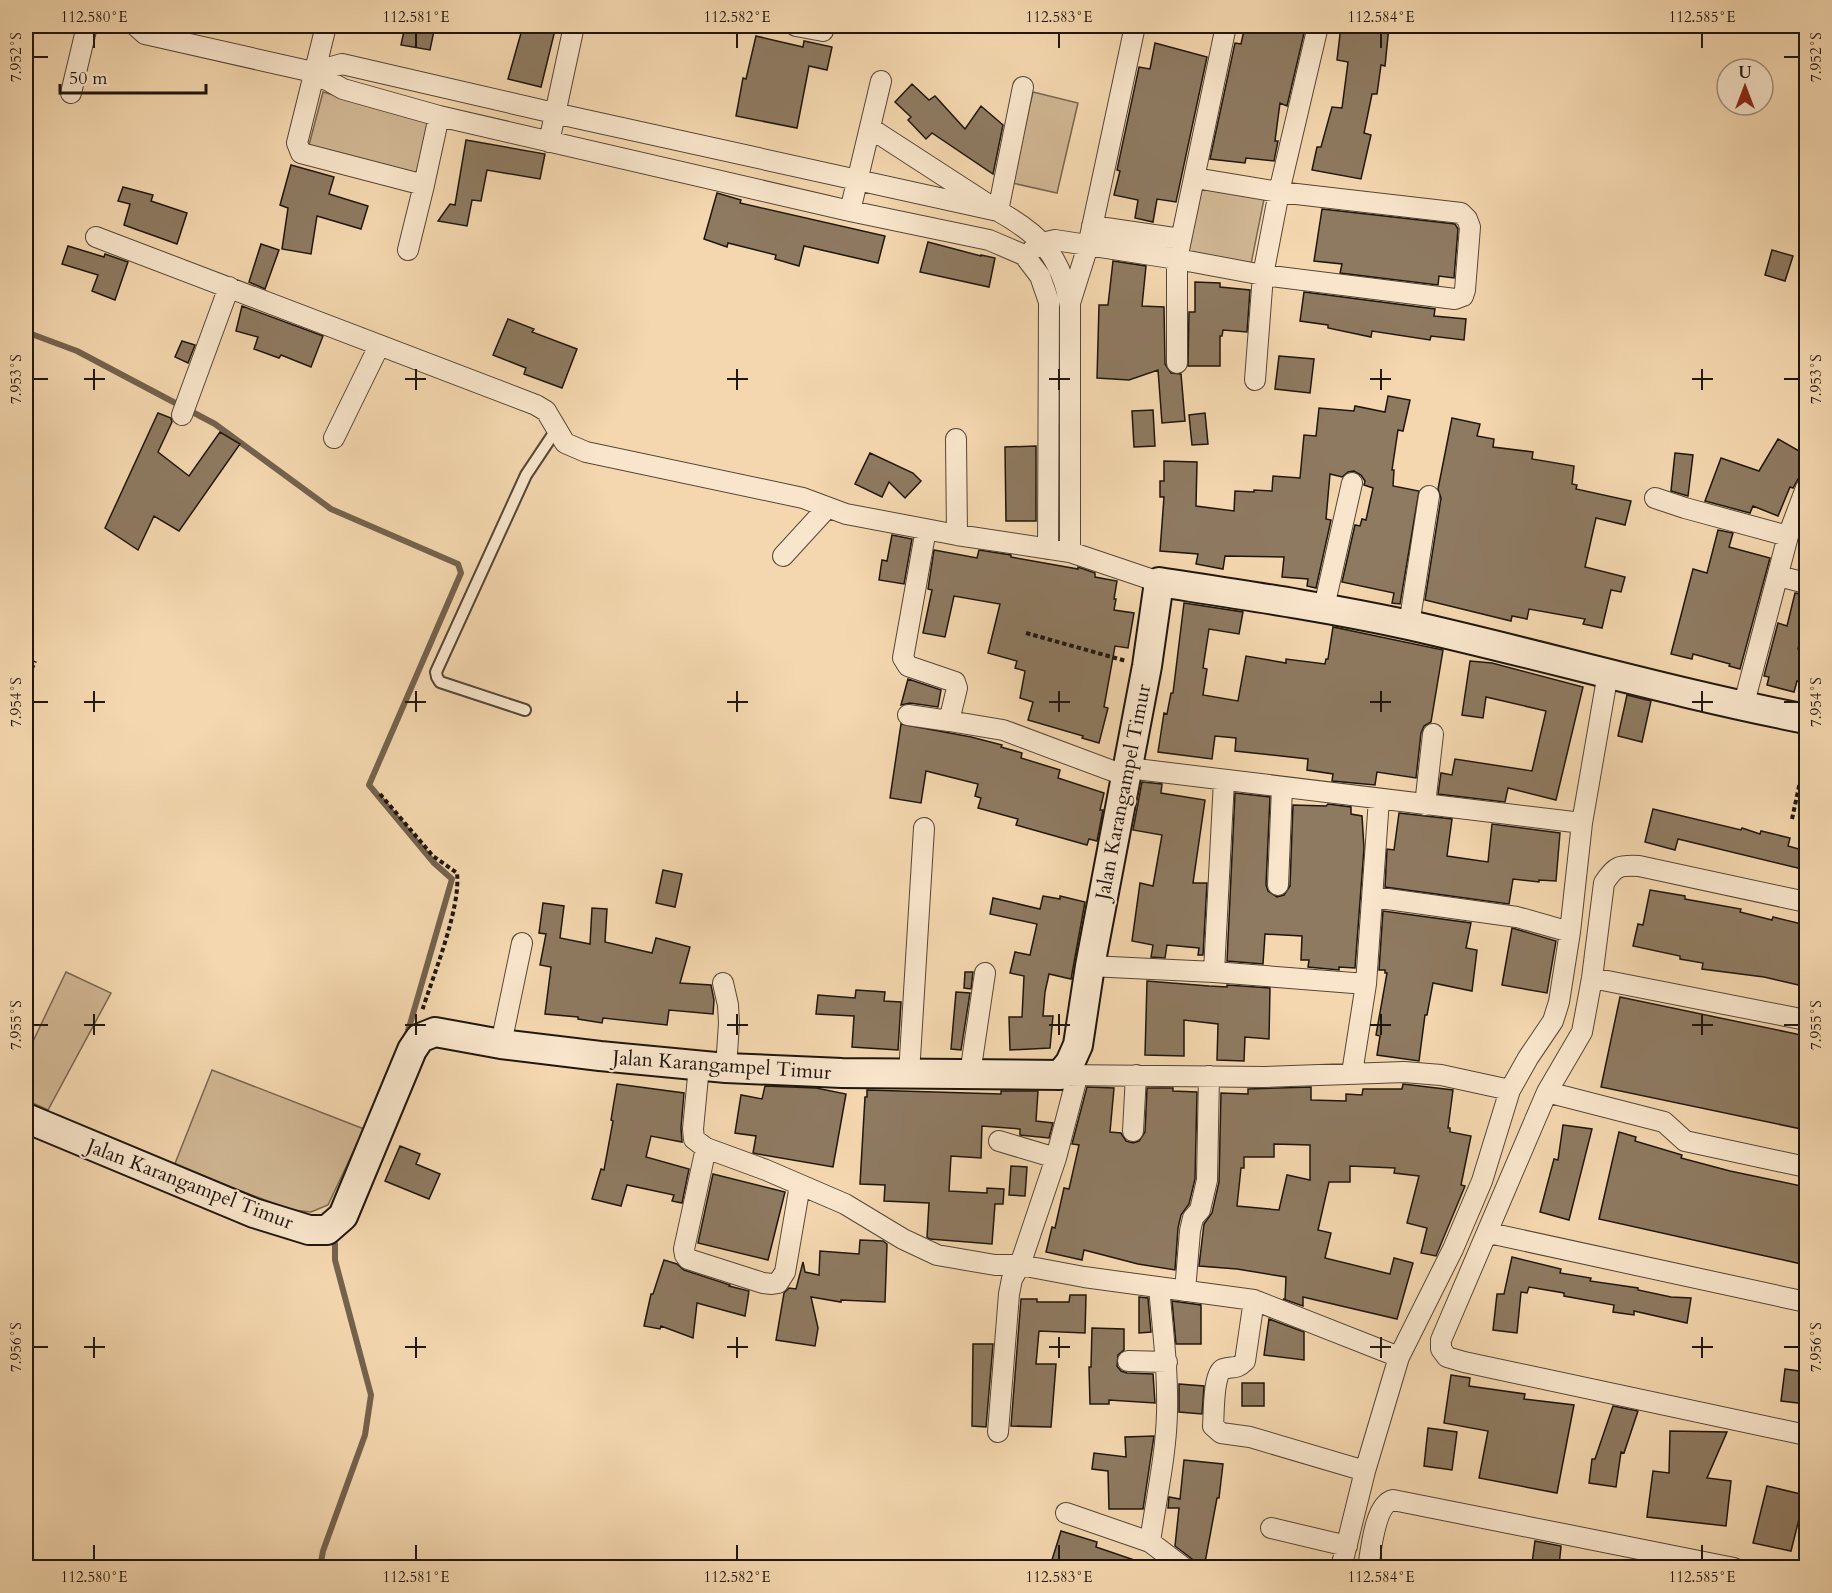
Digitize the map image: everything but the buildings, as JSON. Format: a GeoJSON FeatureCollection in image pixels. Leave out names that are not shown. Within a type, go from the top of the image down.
{"type":"FeatureCollection","features":[{"type":"Feature","properties":{"kind":"street"},"geometry":{"type":"LineString","coordinates":[[71,93],[87,26]]}},
{"type":"Feature","properties":{"kind":"street"},"geometry":{"type":"LineString","coordinates":[[136,26],[146,34],[313,72],[343,89],[439,116],[850,211],[989,240],[1024,255],[1040,276],[1049,302],[1048,549]]}},
{"type":"Feature","properties":{"kind":"street"},"geometry":{"type":"LineString","coordinates":[[326,26],[297,143],[301,153],[424,185]]}},
{"type":"Feature","properties":{"kind":"street"},"geometry":{"type":"LineString","coordinates":[[549,142],[574,26]]}},
{"type":"Feature","properties":{"kind":"street"},"geometry":{"type":"LineString","coordinates":[[796,26],[823,31]]}},
{"type":"Feature","properties":{"kind":"street"},"geometry":{"type":"LineString","coordinates":[[1070,306],[1088,246],[1135,26]]}},
{"type":"Feature","properties":{"kind":"street"},"geometry":{"type":"LineString","coordinates":[[1177,363],[1177,259],[1226,26]]}},
{"type":"Feature","properties":{"kind":"street"},"geometry":{"type":"LineString","coordinates":[[1256,380],[1263,275],[1279,192],[1318,26]]}},
{"type":"Feature","properties":{"kind":"street"},"geometry":{"type":"LineString","coordinates":[[313,72],[342,64],[998,211]]}},
{"type":"Feature","properties":{"kind":"street"},"geometry":{"type":"LineString","coordinates":[[850,211],[881,81]]}},
{"type":"Feature","properties":{"kind":"street"},"geometry":{"type":"LineString","coordinates":[[998,211],[1023,87]]}},
{"type":"Feature","properties":{"kind":"street"},"geometry":{"type":"LineString","coordinates":[[408,250],[439,116]]}},
{"type":"Feature","properties":{"kind":"street"},"geometry":{"type":"LineString","coordinates":[[870,128],[1019,223],[1042,243],[1058,265],[1066,283],[1070,306],[1070,552]]}},
{"type":"Feature","properties":{"kind":"street"},"geometry":{"type":"LineString","coordinates":[[1024,255],[1042,243],[1055,240],[1263,275],[1455,299],[1463,296],[1470,226],[1461,213],[1279,192],[1195,178]]}},
{"type":"Feature","properties":{"kind":"street"},"geometry":{"type":"LineString","coordinates":[[1092,226],[1181,239]]}},
{"type":"Feature","properties":{"kind":"street"},"geometry":{"type":"LineString","coordinates":[[96,237],[537,405],[546,411],[565,443],[606,458],[776,492],[803,498],[828,508],[926,529],[1070,552],[1159,582],[1324,607],[1409,625],[1743,707],[1806,719]]}},
{"type":"Feature","properties":{"kind":"street"},"geometry":{"type":"LineString","coordinates":[[185,407],[229,288]]}},
{"type":"Feature","properties":{"kind":"street"},"geometry":{"type":"LineString","coordinates":[[334,438],[379,346]]}},
{"type":"Feature","properties":{"kind":"street"},"geometry":{"type":"LineString","coordinates":[[956,439],[957,535]]}},
{"type":"Feature","properties":{"kind":"street"},"geometry":{"type":"LineString","coordinates":[[1324,607],[1352,483]]}},
{"type":"Feature","properties":{"kind":"street"},"geometry":{"type":"LineString","coordinates":[[1743,707],[1788,537],[1806,488]]}},
{"type":"Feature","properties":{"kind":"street"},"geometry":{"type":"LineString","coordinates":[[1409,625],[1429,496]]}},
{"type":"Feature","properties":{"kind":"street"},"geometry":{"type":"LineString","coordinates":[[1654,498],[1788,537]]}},
{"type":"Feature","properties":{"kind":"street"},"geometry":{"type":"LineString","coordinates":[[783,556],[828,508]]}},
{"type":"Feature","properties":{"kind":"street"},"geometry":{"type":"LineString","coordinates":[[926,529],[903,658],[908,666],[955,682],[957,688],[949,721]]}},
{"type":"Feature","properties":{"kind":"street"},"geometry":{"type":"LineString","coordinates":[[1778,576],[1806,584]]}},
{"type":"Feature","properties":{"kind":"street","name":"Jalan Karangampel Timur"},"geometry":{"type":"LineString","coordinates":[[26,1118],[255,1213],[309,1230],[327,1230],[343,1216],[412,1050],[420,1038],[435,1032],[501,1044],[712,1067],[909,1074],[1067,1075],[1078,1044],[1090,966],[1147,666],[1159,582]]}},
{"type":"Feature","properties":{"kind":"street"},"geometry":{"type":"LineString","coordinates":[[1341,1568],[1365,1471],[1399,1357],[1453,1249],[1482,1181],[1510,1090],[1553,1021],[1559,1002],[1570,932],[1582,823],[1608,673]]}},
{"type":"Feature","properties":{"kind":"street"},"geometry":{"type":"LineString","coordinates":[[908,715],[1003,730],[1127,772],[1224,780],[1582,823]]}},
{"type":"Feature","properties":{"kind":"street"},"geometry":{"type":"LineString","coordinates":[[1425,805],[1433,734]]}},
{"type":"Feature","properties":{"kind":"street"},"geometry":{"type":"LineString","coordinates":[[1214,972],[1224,780]]}},
{"type":"Feature","properties":{"kind":"street"},"geometry":{"type":"LineString","coordinates":[[1278,885],[1282,788]]}},
{"type":"Feature","properties":{"kind":"street"},"geometry":{"type":"LineString","coordinates":[[1352,1073],[1366,984],[1379,799]]}},
{"type":"Feature","properties":{"kind":"street"},"geometry":{"type":"LineString","coordinates":[[909,1074],[924,828]]}},
{"type":"Feature","properties":{"kind":"street"},"geometry":{"type":"LineString","coordinates":[[1806,902],[1639,866],[1623,865],[1612,871],[1604,883],[1592,978],[1582,1032],[1547,1092],[1489,1233],[1441,1340],[1441,1349],[1448,1357],[1806,1435]]}},
{"type":"Feature","properties":{"kind":"street"},"geometry":{"type":"LineString","coordinates":[[1373,897],[1517,917],[1570,932]]}},
{"type":"Feature","properties":{"kind":"street"},"geometry":{"type":"LineString","coordinates":[[501,1044],[522,943]]}},
{"type":"Feature","properties":{"kind":"street"},"geometry":{"type":"LineString","coordinates":[[1090,966],[1214,972],[1366,984]]}},
{"type":"Feature","properties":{"kind":"street"},"geometry":{"type":"LineString","coordinates":[[970,1074],[985,973]]}},
{"type":"Feature","properties":{"kind":"street"},"geometry":{"type":"LineString","coordinates":[[1592,978],[1806,1020]]}},
{"type":"Feature","properties":{"kind":"street"},"geometry":{"type":"LineString","coordinates":[[723,983],[729,1023],[712,1067],[693,1134],[694,1139],[706,1148],[846,1204],[937,1256],[995,1265],[1020,1265],[1084,1277],[1254,1300],[1399,1357]]}},
{"type":"Feature","properties":{"kind":"street"},"geometry":{"type":"LineString","coordinates":[[1067,1075],[1276,1077],[1404,1072],[1441,1075],[1510,1090]]}},
{"type":"Feature","properties":{"kind":"street"},"geometry":{"type":"LineString","coordinates":[[998,1432],[1009,1294],[1012,1279],[1020,1265],[1056,1158],[1075,1086],[1067,1075]]}},
{"type":"Feature","properties":{"kind":"street"},"geometry":{"type":"LineString","coordinates":[[1133,1131],[1136,1075]]}},
{"type":"Feature","properties":{"kind":"street"},"geometry":{"type":"LineString","coordinates":[[1185,1291],[1190,1231],[1193,1218],[1200,1210],[1207,1180],[1209,1076]]}},
{"type":"Feature","properties":{"kind":"street"},"geometry":{"type":"LineString","coordinates":[[1547,1092],[1664,1122],[1685,1141],[1806,1167]]}},
{"type":"Feature","properties":{"kind":"street"},"geometry":{"type":"LineString","coordinates":[[999,1141],[1056,1158]]}},
{"type":"Feature","properties":{"kind":"street"},"geometry":{"type":"LineString","coordinates":[[706,1148],[684,1249],[688,1259],[763,1282],[772,1284],[778,1282],[785,1272],[800,1185]]}},
{"type":"Feature","properties":{"kind":"street"},"geometry":{"type":"LineString","coordinates":[[1489,1233],[1806,1302]]}},
{"type":"Feature","properties":{"kind":"street"},"geometry":{"type":"LineString","coordinates":[[1150,1542],[1164,1453],[1167,1415],[1167,1362],[1159,1288]]}},
{"type":"Feature","properties":{"kind":"street"},"geometry":{"type":"LineString","coordinates":[[1254,1300],[1245,1361],[1236,1368],[1218,1372],[1213,1426],[1221,1433],[1250,1437],[1365,1471]]}},
{"type":"Feature","properties":{"kind":"street"},"geometry":{"type":"LineString","coordinates":[[1128,1361],[1167,1362]]}},
{"type":"Feature","properties":{"kind":"street"},"geometry":{"type":"LineString","coordinates":[[1368,1568],[1380,1511],[1388,1501],[1393,1500],[1734,1568]]}},
{"type":"Feature","properties":{"kind":"street"},"geometry":{"type":"LineString","coordinates":[[1066,1513],[1150,1542],[1184,1568]]}},
{"type":"Feature","properties":{"kind":"street"},"geometry":{"type":"LineString","coordinates":[[1271,1528],[1347,1546]]}},
{"type":"Feature","properties":{"kind":"lane"},"geometry":{"type":"LineString","coordinates":[[525,710],[440,682],[436,672],[526,475],[556,430]]}},
{"type":"Feature","properties":{"kind":"path"},"geometry":{"type":"LineString","coordinates":[[1026,633],[1147,666]]}},
{"type":"Feature","properties":{"kind":"path"},"geometry":{"type":"LineString","coordinates":[[26,683],[34,661]]}},
{"type":"Feature","properties":{"kind":"path"},"geometry":{"type":"LineString","coordinates":[[1792,819],[1806,754]]}},
{"type":"Feature","properties":{"kind":"path"},"geometry":{"type":"LineString","coordinates":[[380,794],[433,856],[457,873],[458,884],[450,924],[418,1023],[420,1038]]}},
{"type":"Feature","properties":{"kind":"shaded area"},"geometry":{"type":"Polygon","coordinates":[[[323,92],[430,121],[417,175],[309,145],[323,92]]]}},
{"type":"Feature","properties":{"kind":"shaded area"},"geometry":{"type":"Polygon","coordinates":[[[1033,92],[1078,103],[1057,193],[1012,183],[1033,92]]]}},
{"type":"Feature","properties":{"kind":"shaded area"},"geometry":{"type":"Polygon","coordinates":[[[1201,188],[1264,199],[1251,264],[1187,252],[1201,188]]]}},
{"type":"Feature","properties":{"kind":"shaded area"},"geometry":{"type":"Polygon","coordinates":[[[66,972],[111,993],[48,1110],[26,1100],[26,1056],[66,972]]]}},
{"type":"Feature","properties":{"kind":"shaded area"},"geometry":{"type":"Polygon","coordinates":[[[212,1070],[364,1129],[328,1205],[311,1212],[292,1210],[174,1166],[212,1070]]]}},
{"type":"Feature","properties":{"kind":"waterway"},"geometry":{"type":"LineString","coordinates":[[26,332],[77,351],[215,424],[331,509],[458,564],[461,573],[369,785],[434,863],[452,879],[406,1038]]}},
{"type":"Feature","properties":{"kind":"waterway"},"geometry":{"type":"LineString","coordinates":[[320,1568],[323,1551],[365,1435],[371,1395],[335,1260],[335,1244]]}}]}
